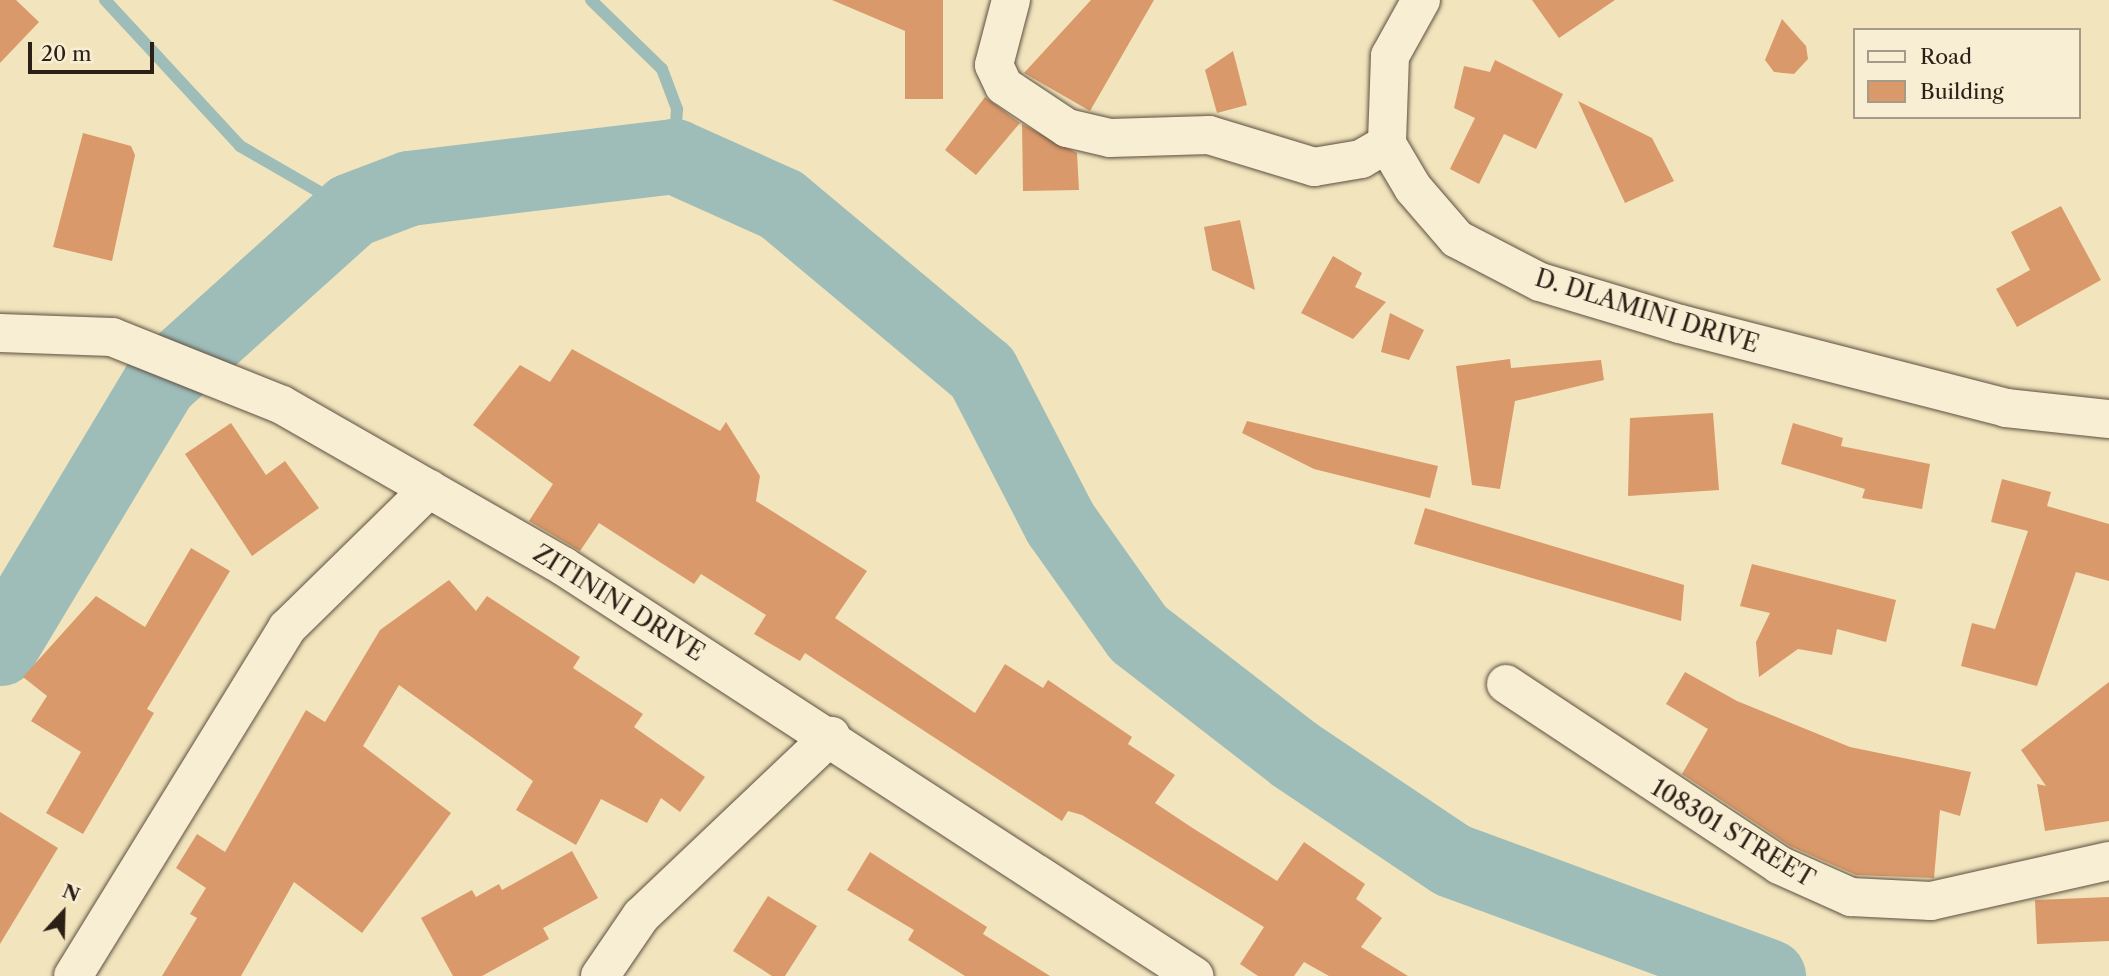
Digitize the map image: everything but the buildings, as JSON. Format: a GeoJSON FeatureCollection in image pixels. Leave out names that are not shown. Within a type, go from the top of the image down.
{"type":"FeatureCollection","features":[{"type":"Feature","properties":{"kind":"street"},"geometry":{"type":"LineString","coordinates":[[1012,0],[995,65],[1004,86],[1067,128],[1110,138],[1209,135],[1314,167],[1361,159],[1387,144],[1390,56],[1421,0]]}},
{"type":"Feature","properties":{"kind":"street","name":"D. DLAMINI DRIVE"},"geometry":{"type":"LineString","coordinates":[[1387,144],[1413,188],[1457,239],[1539,282],[2006,408],[2109,419]]}},
{"type":"Feature","properties":{"kind":"street","name":"ZITININI DRIVE"},"geometry":{"type":"LineString","coordinates":[[0,333],[112,337],[251,388],[429,489],[831,736],[1194,976]]}},
{"type":"Feature","properties":{"kind":"street"},"geometry":{"type":"LineString","coordinates":[[73,976],[287,628],[429,489]]}},
{"type":"Feature","properties":{"kind":"street","name":"108301 STREET"},"geometry":{"type":"LineString","coordinates":[[1506,684],[1779,865],[1851,897],[1931,901],[2109,860]]}},
{"type":"Feature","properties":{"kind":"street"},"geometry":{"type":"LineString","coordinates":[[600,976],[641,916],[831,736]]}},
{"type":"Feature","properties":{"kind":"waterway"},"geometry":{"type":"LineString","coordinates":[[105,0],[240,146],[351,210]]}},
{"type":"Feature","properties":{"kind":"waterway"},"geometry":{"type":"LineString","coordinates":[[591,0],[662,69],[677,109],[674,156]]}},
{"type":"Feature","properties":{"kind":"waterway"},"geometry":{"type":"LineString","coordinates":[[0,648],[159,383],[351,210],[409,188],[674,156],[781,204],[982,372],[1060,523],[1138,633],[1294,754],[1452,860],[1768,976]]}}]}
